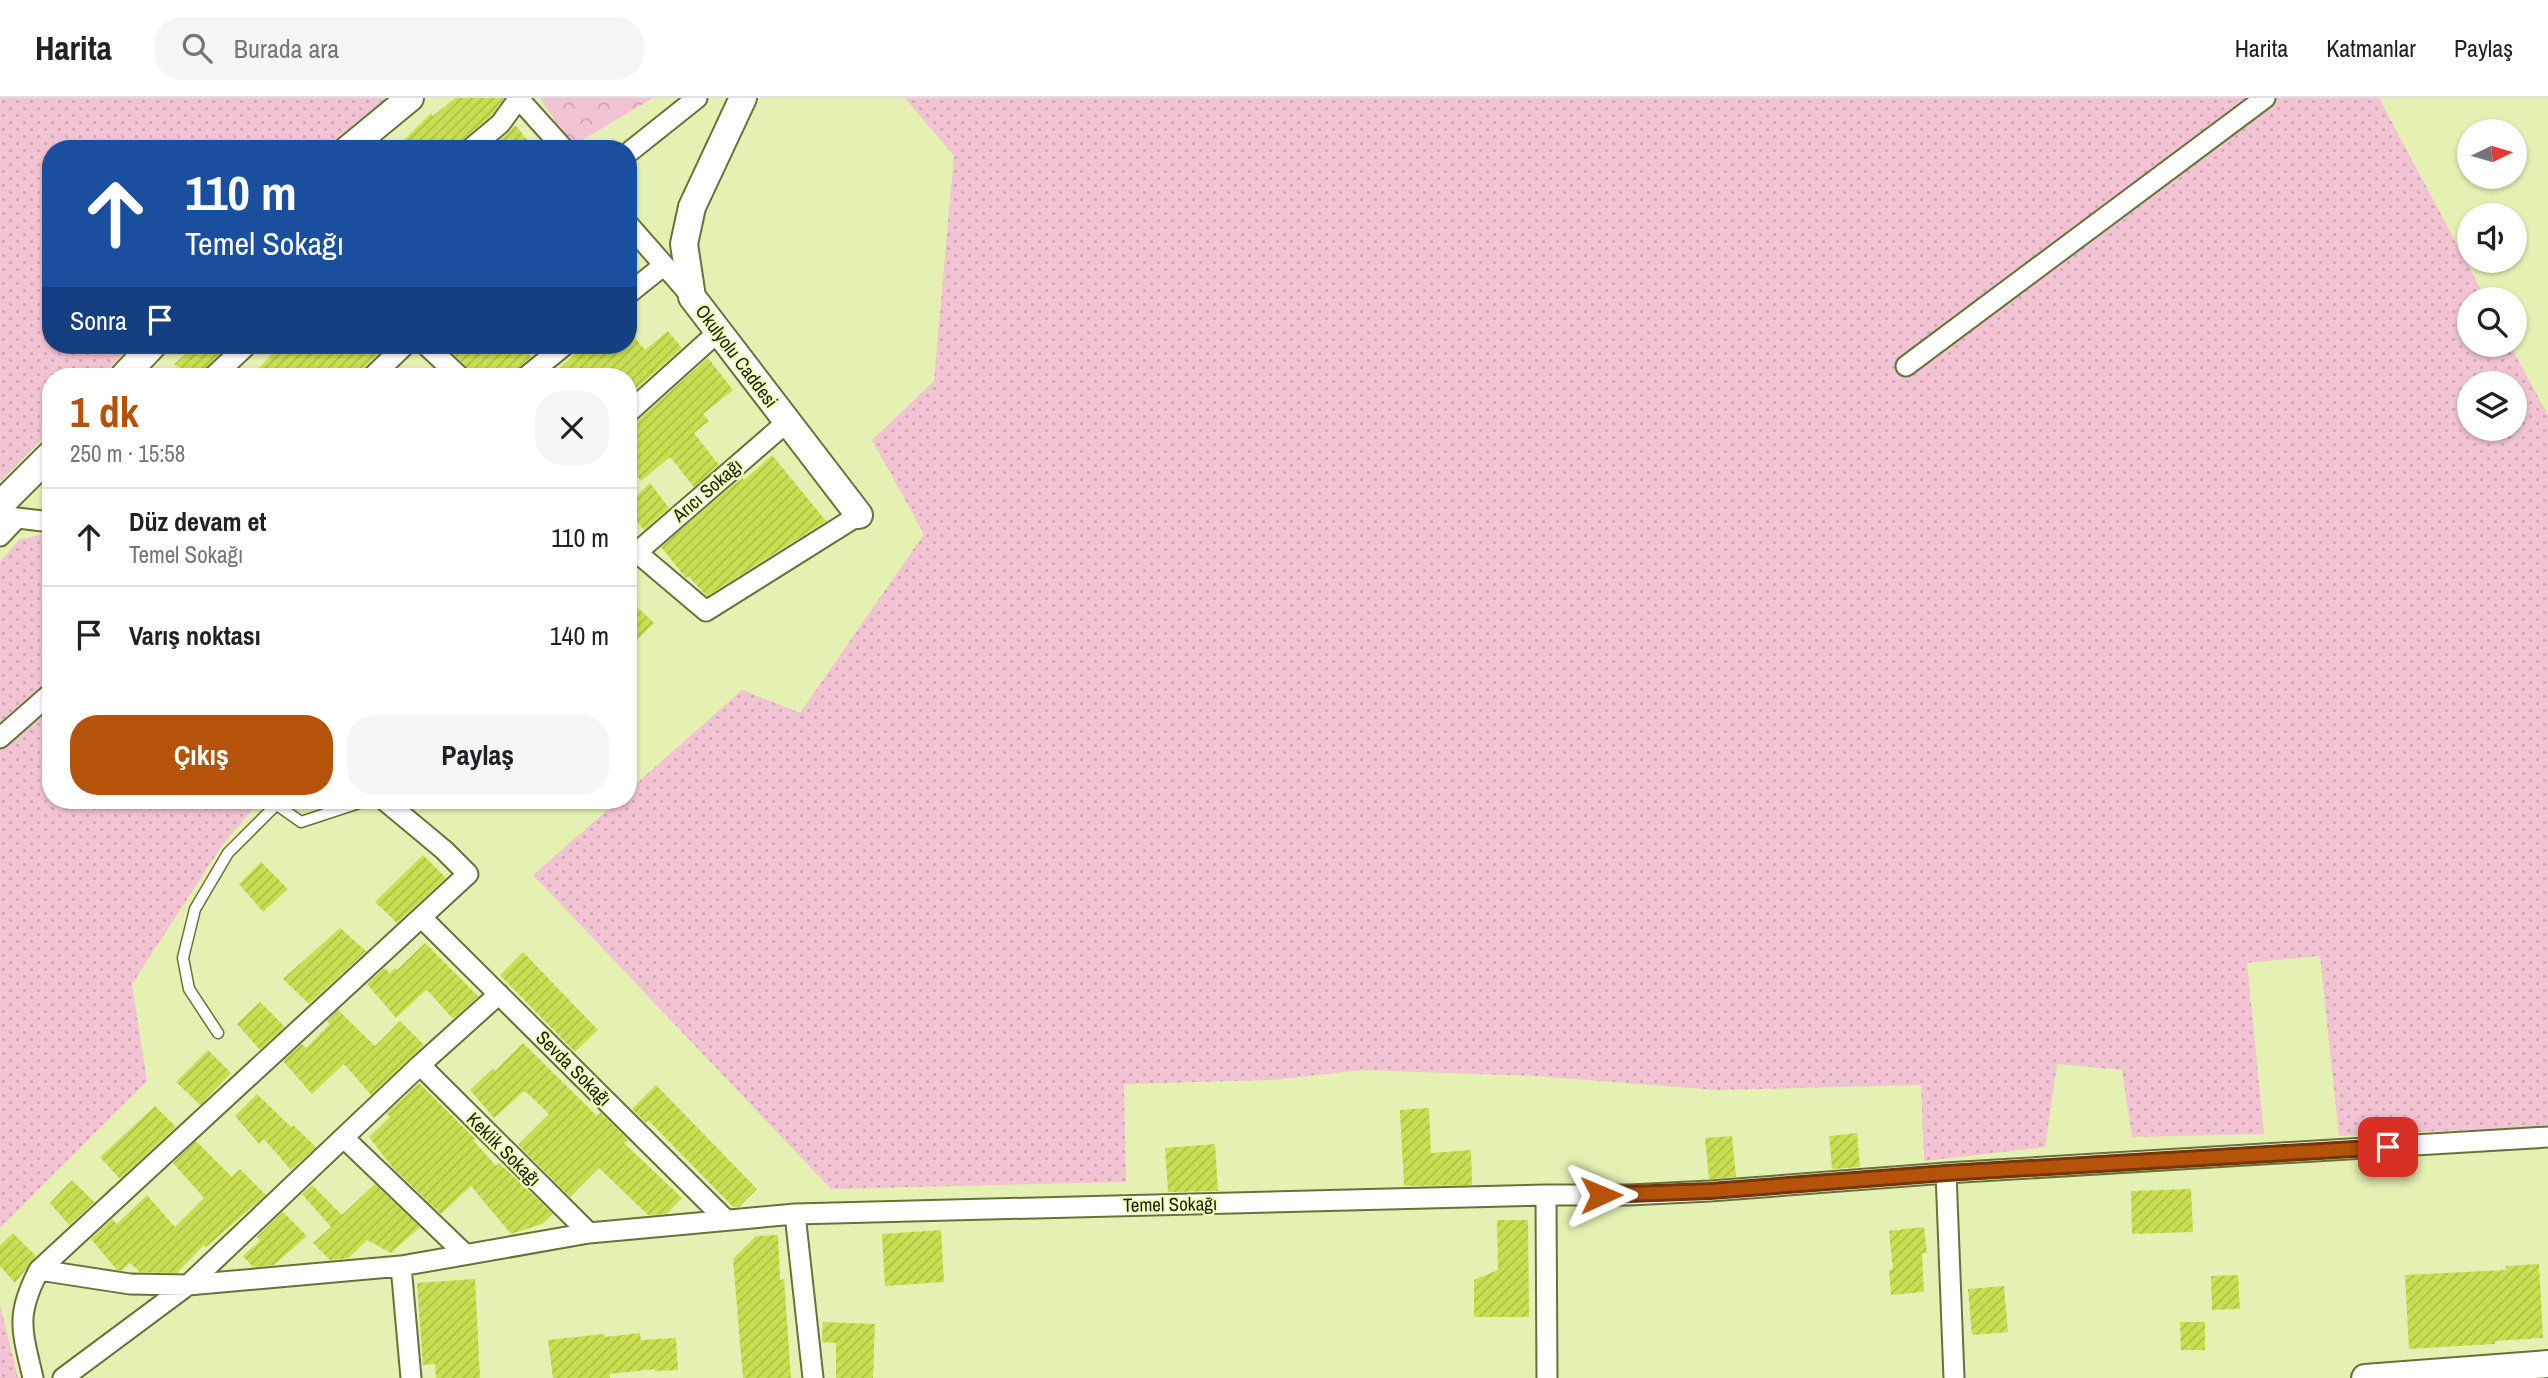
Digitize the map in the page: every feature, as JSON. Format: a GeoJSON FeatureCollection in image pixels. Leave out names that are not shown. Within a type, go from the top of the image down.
{"type":"FeatureCollection","features":[{"type":"Feature","properties":{"kind":"street"},"geometry":{"type":"LineString","coordinates":[[359,140],[410,98]]}},
{"type":"Feature","properties":{"kind":"street"},"geometry":{"type":"LineString","coordinates":[[637,146],[697,98]]}},
{"type":"Feature","properties":{"kind":"street","name":"Okulyolu Caddesi"},"geometry":{"type":"LineString","coordinates":[[743,98],[692,207],[684,244],[692,297],[859,515]]}},
{"type":"Feature","properties":{"kind":"street"},"geometry":{"type":"LineString","coordinates":[[1906,366],[2265,98]]}},
{"type":"Feature","properties":{"kind":"street"},"geometry":{"type":"LineString","coordinates":[[481,140],[500,124],[519,99],[556,140]]}},
{"type":"Feature","properties":{"kind":"street"},"geometry":{"type":"LineString","coordinates":[[637,235],[692,297]]}},
{"type":"Feature","properties":{"kind":"street"},"geometry":{"type":"LineString","coordinates":[[637,287],[663,266]]}},
{"type":"Feature","properties":{"kind":"street"},"geometry":{"type":"LineString","coordinates":[[637,405],[719,332]]}},
{"type":"Feature","properties":{"kind":"street"},"geometry":{"type":"LineString","coordinates":[[131,368],[145,354]]}},
{"type":"Feature","properties":{"kind":"street"},"geometry":{"type":"LineString","coordinates":[[223,368],[237,354]]}},
{"type":"Feature","properties":{"kind":"street"},"geometry":{"type":"LineString","coordinates":[[381,368],[396,354]]}},
{"type":"Feature","properties":{"kind":"street"},"geometry":{"type":"LineString","coordinates":[[435,354],[450,368]]}},
{"type":"Feature","properties":{"kind":"street"},"geometry":{"type":"LineString","coordinates":[[537,368],[554,354]]}},
{"type":"Feature","properties":{"kind":"street","name":"Arıcı Sokağı"},"geometry":{"type":"LineString","coordinates":[[637,547],[787,422]]}},
{"type":"Feature","properties":{"kind":"street"},"geometry":{"type":"LineString","coordinates":[[0,536],[6,513],[42,466]]}},
{"type":"Feature","properties":{"kind":"street"},"geometry":{"type":"LineString","coordinates":[[6,513],[42,520]]}},
{"type":"Feature","properties":{"kind":"street"},"geometry":{"type":"LineString","coordinates":[[637,557],[706,611],[859,515]]}},
{"type":"Feature","properties":{"kind":"street"},"geometry":{"type":"LineString","coordinates":[[0,738],[42,702]]}},
{"type":"Feature","properties":{"kind":"street"},"geometry":{"type":"LineString","coordinates":[[33,1378],[21,1325],[27,1293],[39,1270],[468,874],[400,809]]}},
{"type":"Feature","properties":{"kind":"street","name":"Sevda Sokağı"},"geometry":{"type":"LineString","coordinates":[[422,918],[725,1219]]}},
{"type":"Feature","properties":{"kind":"street"},"geometry":{"type":"LineString","coordinates":[[62,1378],[188,1285],[499,993]]}},
{"type":"Feature","properties":{"kind":"street","name":"Keklik Sokağı"},"geometry":{"type":"LineString","coordinates":[[420,1065],[589,1233]]}},
{"type":"Feature","properties":{"kind":"street"},"geometry":{"type":"LineString","coordinates":[[1954,1378],[1946,1173],[2548,1137]]}},
{"type":"Feature","properties":{"kind":"street"},"geometry":{"type":"LineString","coordinates":[[344,1138],[465,1254]]}},
{"type":"Feature","properties":{"kind":"street","name":"Temel Sokağı"},"geometry":{"type":"LineString","coordinates":[[39,1270],[130,1284],[188,1285],[401,1266],[589,1233],[795,1214],[1629,1195],[1946,1173]]}},
{"type":"Feature","properties":{"kind":"street"},"geometry":{"type":"LineString","coordinates":[[1546,1195],[1547,1378]]}},
{"type":"Feature","properties":{"kind":"street"},"geometry":{"type":"LineString","coordinates":[[795,1214],[813,1378]]}},
{"type":"Feature","properties":{"kind":"street"},"geometry":{"type":"LineString","coordinates":[[401,1266],[411,1378]]}},
{"type":"Feature","properties":{"kind":"street"},"geometry":{"type":"LineString","coordinates":[[2365,1378],[2548,1364]]}},
{"type":"Feature","properties":{"kind":"lane"},"geometry":{"type":"LineString","coordinates":[[218,1033],[189,989],[183,958],[195,909],[228,853],[271,809]]}},
{"type":"Feature","properties":{"kind":"lane"},"geometry":{"type":"LineString","coordinates":[[287,809],[301,822],[341,809]]}},
{"type":"Feature","properties":{"kind":"green space"},"geometry":{"type":"Polygon","coordinates":[[[0,98],[392,98],[342,140],[42,140],[42,354],[123,354],[110,368],[42,368],[42,439],[0,482],[0,98]]]}},
{"type":"Feature","properties":{"kind":"green space"},"geometry":{"type":"Polygon","coordinates":[[[540,98],[653,98],[582,140],[568,140],[540,98]]]}},
{"type":"Feature","properties":{"kind":"green space"},"geometry":{"type":"Polygon","coordinates":[[[905,98],[2379,98],[2457,245],[2457,273],[2472,273],[2480,287],[2457,287],[2457,357],[2517,357],[2524,371],[2457,371],[2457,441],[2527,441],[2527,376],[2548,415],[2548,1126],[2339,1136],[2320,956],[2247,963],[2264,1134],[2132,1137],[2122,1070],[2057,1064],[2045,1147],[1924,1161],[1921,1085],[1718,1090],[1536,1076],[1362,1070],[1272,1080],[1124,1084],[1126,1182],[831,1189],[533,875],[609,809],[637,809],[637,783],[742,690],[800,713],[924,534],[872,440],[934,381],[954,156],[905,98]]]}},
{"type":"Feature","properties":{"kind":"green space"},"geometry":{"type":"Polygon","coordinates":[[[42,534],[42,809],[253,809],[223,844],[132,984],[147,1081],[0,1228],[0,562],[19,540],[42,534]]]}},
{"type":"Feature","properties":{"kind":"green space"},"geometry":{"type":"Polygon","coordinates":[[[0,1305],[18,1378],[0,1378],[0,1305]]]}},
{"type":"Feature","properties":{"kind":"building"},"geometry":{"type":"Polygon","coordinates":[[[455,98],[504,98],[491,116],[462,140],[404,140],[431,113],[433,116],[455,98]]]}},
{"type":"Feature","properties":{"kind":"building"},"geometry":{"type":"Polygon","coordinates":[[[515,125],[528,140],[500,140],[515,125]]]}},
{"type":"Feature","properties":{"kind":"building"},"geometry":{"type":"Polygon","coordinates":[[[668,331],[682,348],[637,388],[637,368],[560,368],[575,354],[637,354],[637,340],[645,350],[668,331]]]}},
{"type":"Feature","properties":{"kind":"building"},"geometry":{"type":"Polygon","coordinates":[[[186,354],[220,354],[206,368],[180,368],[174,364],[186,354]]]}},
{"type":"Feature","properties":{"kind":"building"},"geometry":{"type":"Polygon","coordinates":[[[272,354],[378,354],[364,368],[259,368],[272,354]]]}},
{"type":"Feature","properties":{"kind":"building"},"geometry":{"type":"Polygon","coordinates":[[[453,354],[529,354],[531,357],[519,368],[467,367],[453,354]]]}},
{"type":"Feature","properties":{"kind":"building"},"geometry":{"type":"Polygon","coordinates":[[[708,358],[733,390],[703,414],[709,421],[694,433],[719,465],[694,487],[670,457],[641,481],[637,476],[637,421],[708,358]]]}},
{"type":"Feature","properties":{"kind":"building"},"geometry":{"type":"Polygon","coordinates":[[[772,455],[826,521],[707,596],[688,576],[686,578],[661,547],[772,455]]]}},
{"type":"Feature","properties":{"kind":"building"},"geometry":{"type":"Polygon","coordinates":[[[650,483],[669,508],[644,530],[637,522],[637,495],[650,483]]]}},
{"type":"Feature","properties":{"kind":"building"},"geometry":{"type":"Polygon","coordinates":[[[637,607],[654,623],[637,640],[637,607]]]}},
{"type":"Feature","properties":{"kind":"building"},"geometry":{"type":"Polygon","coordinates":[[[423,855],[446,878],[397,923],[375,902],[423,855]]]}},
{"type":"Feature","properties":{"kind":"building"},"geometry":{"type":"Polygon","coordinates":[[[261,862],[288,889],[263,912],[239,884],[261,862]]]}},
{"type":"Feature","properties":{"kind":"building"},"geometry":{"type":"Polygon","coordinates":[[[340,928],[366,951],[309,1004],[283,979],[340,928]]]}},
{"type":"Feature","properties":{"kind":"building"},"geometry":{"type":"Polygon","coordinates":[[[425,943],[478,996],[453,1019],[428,991],[396,1018],[367,984],[384,968],[390,973],[395,968],[397,970],[425,943]]]}},
{"type":"Feature","properties":{"kind":"building"},"geometry":{"type":"Polygon","coordinates":[[[523,952],[598,1030],[575,1052],[500,975],[523,952]]]}},
{"type":"Feature","properties":{"kind":"building"},"geometry":{"type":"Polygon","coordinates":[[[260,1002],[285,1027],[260,1050],[237,1024],[260,1002]]]}},
{"type":"Feature","properties":{"kind":"building"},"geometry":{"type":"Polygon","coordinates":[[[338,1010],[375,1046],[400,1021],[424,1045],[371,1095],[344,1064],[312,1094],[283,1061],[302,1044],[306,1048],[330,1024],[327,1021],[338,1010]]]}},
{"type":"Feature","properties":{"kind":"building"},"geometry":{"type":"Polygon","coordinates":[[[523,1043],[597,1116],[600,1112],[628,1140],[624,1143],[682,1198],[667,1214],[648,1215],[599,1168],[570,1197],[518,1145],[549,1114],[523,1092],[494,1118],[470,1090],[493,1068],[495,1071],[523,1043]]]}},
{"type":"Feature","properties":{"kind":"building"},"geometry":{"type":"Polygon","coordinates":[[[208,1050],[231,1073],[200,1105],[176,1082],[208,1050]]]}},
{"type":"Feature","properties":{"kind":"building"},"geometry":{"type":"Polygon","coordinates":[[[419,1083],[475,1139],[473,1140],[496,1166],[499,1163],[553,1214],[542,1224],[511,1234],[471,1186],[441,1214],[393,1168],[369,1137],[390,1117],[387,1113],[419,1083]]]}},
{"type":"Feature","properties":{"kind":"building"},"geometry":{"type":"Polygon","coordinates":[[[656,1085],[757,1189],[739,1207],[733,1207],[648,1120],[646,1123],[632,1109],[656,1085]]]}},
{"type":"Feature","properties":{"kind":"building"},"geometry":{"type":"Polygon","coordinates":[[[257,1094],[316,1147],[291,1170],[264,1139],[259,1144],[235,1116],[257,1094]]]}},
{"type":"Feature","properties":{"kind":"building"},"geometry":{"type":"Polygon","coordinates":[[[155,1106],[176,1127],[120,1179],[100,1157],[155,1106]]]}},
{"type":"Feature","properties":{"kind":"building"},"geometry":{"type":"Polygon","coordinates":[[[1429,1108],[1431,1153],[1471,1150],[1472,1185],[1404,1186],[1400,1110],[1429,1108]]]}},
{"type":"Feature","properties":{"kind":"building"},"geometry":{"type":"Polygon","coordinates":[[[1857,1133],[1860,1167],[1832,1169],[1829,1136],[1857,1133]]]}},
{"type":"Feature","properties":{"kind":"building"},"geometry":{"type":"Polygon","coordinates":[[[1732,1136],[1736,1177],[1709,1179],[1705,1138],[1732,1136]]]}},
{"type":"Feature","properties":{"kind":"building"},"geometry":{"type":"Polygon","coordinates":[[[196,1141],[232,1177],[240,1169],[266,1195],[206,1247],[204,1245],[177,1273],[140,1272],[130,1263],[122,1270],[117,1270],[91,1239],[112,1219],[117,1224],[147,1195],[175,1227],[204,1198],[173,1163],[196,1141]]]}},
{"type":"Feature","properties":{"kind":"building"},"geometry":{"type":"Polygon","coordinates":[[[1215,1144],[1218,1191],[1168,1192],[1165,1148],[1215,1144]]]}},
{"type":"Feature","properties":{"kind":"building"},"geometry":{"type":"Polygon","coordinates":[[[72,1180],[94,1202],[69,1225],[50,1203],[72,1180]]]}},
{"type":"Feature","properties":{"kind":"building"},"geometry":{"type":"Polygon","coordinates":[[[375,1184],[420,1227],[391,1253],[367,1240],[349,1258],[330,1260],[313,1243],[331,1227],[302,1194],[312,1185],[342,1215],[375,1184]]]}},
{"type":"Feature","properties":{"kind":"building"},"geometry":{"type":"Polygon","coordinates":[[[2191,1189],[2193,1232],[2132,1234],[2131,1191],[2191,1189]]]}},
{"type":"Feature","properties":{"kind":"building"},"geometry":{"type":"Polygon","coordinates":[[[283,1212],[307,1236],[274,1265],[253,1267],[243,1256],[260,1241],[257,1237],[283,1212]]]}},
{"type":"Feature","properties":{"kind":"building"},"geometry":{"type":"Polygon","coordinates":[[[1497,1220],[1528,1220],[1529,1317],[1474,1317],[1474,1280],[1498,1270],[1497,1220]]]}},
{"type":"Feature","properties":{"kind":"building"},"geometry":{"type":"Polygon","coordinates":[[[1924,1227],[1927,1253],[1922,1253],[1924,1292],[1891,1295],[1889,1270],[1893,1269],[1889,1231],[1924,1227]]]}},
{"type":"Feature","properties":{"kind":"building"},"geometry":{"type":"Polygon","coordinates":[[[941,1230],[944,1282],[885,1286],[882,1234],[941,1230]]]}},
{"type":"Feature","properties":{"kind":"building"},"geometry":{"type":"Polygon","coordinates":[[[13,1233],[36,1256],[15,1283],[0,1266],[0,1245],[13,1233]]]}},
{"type":"Feature","properties":{"kind":"building"},"geometry":{"type":"Polygon","coordinates":[[[778,1235],[791,1378],[743,1378],[733,1259],[756,1236],[778,1235]]]}},
{"type":"Feature","properties":{"kind":"building"},"geometry":{"type":"Polygon","coordinates":[[[2539,1264],[2543,1338],[2409,1349],[2405,1275],[2506,1270],[2506,1266],[2539,1264]]]}},
{"type":"Feature","properties":{"kind":"building"},"geometry":{"type":"Polygon","coordinates":[[[2238,1275],[2240,1309],[2212,1310],[2211,1276],[2238,1275]]]}},
{"type":"Feature","properties":{"kind":"building"},"geometry":{"type":"Polygon","coordinates":[[[475,1279],[480,1378],[436,1378],[435,1364],[423,1365],[417,1283],[475,1279]]]}},
{"type":"Feature","properties":{"kind":"building"},"geometry":{"type":"Polygon","coordinates":[[[2004,1286],[2008,1332],[1972,1335],[1968,1289],[2004,1286]]]}},
{"type":"Feature","properties":{"kind":"building"},"geometry":{"type":"Polygon","coordinates":[[[823,1322],[875,1324],[873,1378],[836,1378],[836,1343],[822,1342],[823,1322]]]}},
{"type":"Feature","properties":{"kind":"building"},"geometry":{"type":"Polygon","coordinates":[[[2180,1322],[2205,1322],[2205,1350],[2181,1350],[2180,1322]]]}},
{"type":"Feature","properties":{"kind":"building"},"geometry":{"type":"Polygon","coordinates":[[[640,1333],[641,1340],[676,1338],[678,1370],[655,1369],[609,1374],[610,1378],[553,1378],[548,1340],[640,1333]]]}},
{"type":"Feature","properties":{"kind":"route"},"geometry":{"type":"LineString","coordinates":[[1601,1195],[1710,1191],[1946,1173],[2388,1147]]}}]}
